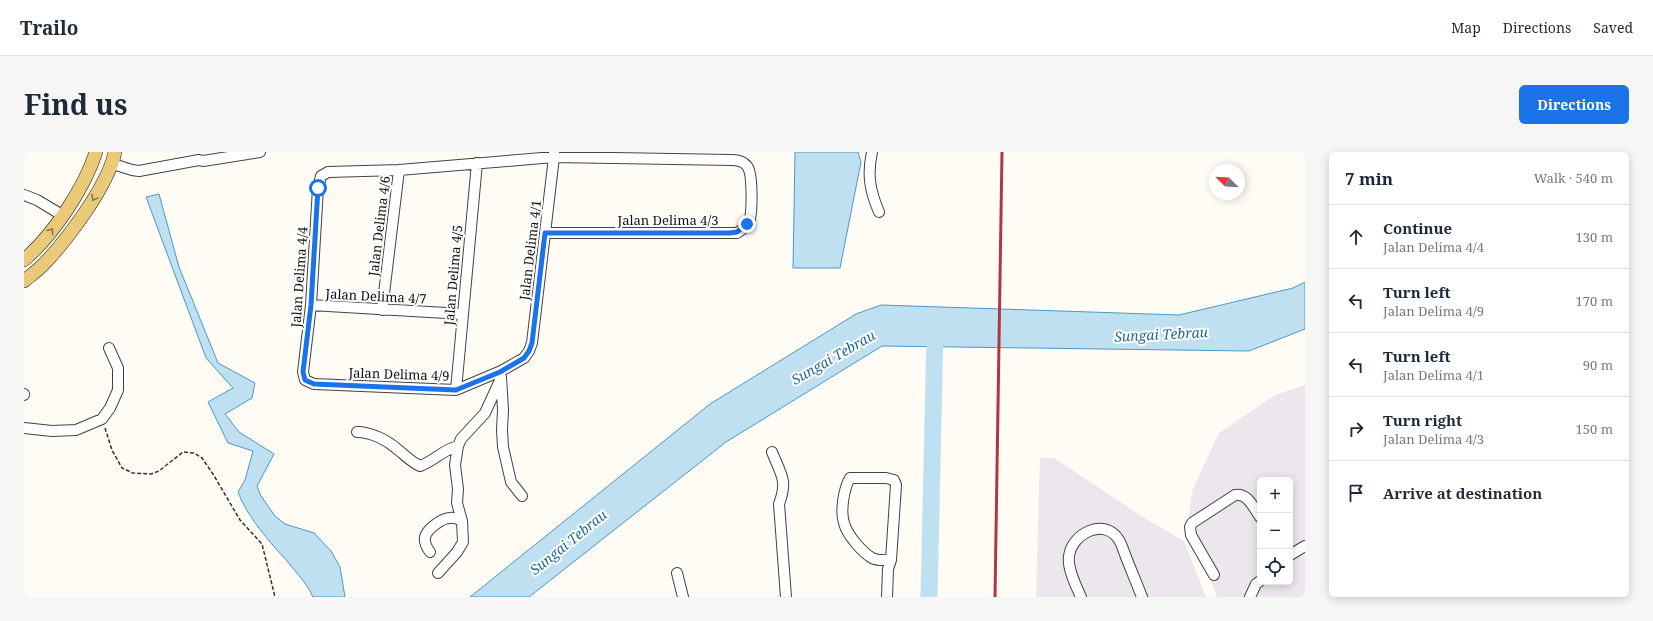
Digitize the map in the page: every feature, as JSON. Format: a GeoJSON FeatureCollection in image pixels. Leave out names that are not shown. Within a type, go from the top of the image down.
{"type":"FeatureCollection","features":[{"type":"Feature","properties":{"kind":"main road"},"geometry":{"type":"LineString","coordinates":[[24,260],[47,237],[62,215],[83,183],[94,156]]}},
{"type":"Feature","properties":{"kind":"main road"},"geometry":{"type":"LineString","coordinates":[[28,277],[42,265],[68,234],[89,205],[114,158]]}},
{"type":"Feature","properties":{"kind":"street"},"geometry":{"type":"LineString","coordinates":[[199,160],[202,157],[222,152]]}},
{"type":"Feature","properties":{"kind":"street"},"geometry":{"type":"LineString","coordinates":[[114,158],[132,170],[140,171],[199,160],[203,161],[260,152]]}},
{"type":"Feature","properties":{"kind":"street"},"geometry":{"type":"LineString","coordinates":[[872,152],[870,173],[871,193],[879,212]]}},
{"type":"Feature","properties":{"kind":"street"},"geometry":{"type":"LineString","coordinates":[[399,170],[554,155]]}},
{"type":"Feature","properties":{"kind":"street","name":"Jalan Delima 4/3"},"geometry":{"type":"LineString","coordinates":[[545,233],[737,232],[743,229],[750,219],[750,179],[748,168],[743,162],[732,160],[554,155]]}},
{"type":"Feature","properties":{"kind":"street","name":"Jalan Delima 4/1"},"geometry":{"type":"LineString","coordinates":[[529,351],[532,343],[554,155]]}},
{"type":"Feature","properties":{"kind":"street","name":"Jalan Delima 4/5"},"geometry":{"type":"LineString","coordinates":[[456,390],[477,163]]}},
{"type":"Feature","properties":{"kind":"street","name":"Jalan Delima 4/4"},"geometry":{"type":"LineString","coordinates":[[305,380],[303,372],[311,305],[318,188],[322,176],[328,172],[399,170]]}},
{"type":"Feature","properties":{"kind":"street","name":"Jalan Delima 4/6"},"geometry":{"type":"LineString","coordinates":[[382,310],[399,170]]}},
{"type":"Feature","properties":{"kind":"street"},"geometry":{"type":"LineString","coordinates":[[24,195],[37,200],[62,215]]}},
{"type":"Feature","properties":{"kind":"street"},"geometry":{"type":"LineString","coordinates":[[24,289],[28,277]]}},
{"type":"Feature","properties":{"kind":"street","name":"Jalan Delima 4/7"},"geometry":{"type":"LineString","coordinates":[[311,305],[463,314]]}},
{"type":"Feature","properties":{"kind":"street"},"geometry":{"type":"LineString","coordinates":[[24,428],[52,431],[76,430],[102,418],[110,408],[118,390],[118,368],[109,348]]}},
{"type":"Feature","properties":{"kind":"street","name":"Jalan Delima 4/9"},"geometry":{"type":"LineString","coordinates":[[305,380],[314,384],[456,390],[501,375],[524,358],[529,351]]}},
{"type":"Feature","properties":{"kind":"street"},"geometry":{"type":"LineString","coordinates":[[438,573],[457,552],[463,542],[462,521],[457,504],[458,489],[455,465],[458,446],[461,439],[485,413],[501,375]]}},
{"type":"Feature","properties":{"kind":"street"},"geometry":{"type":"LineString","coordinates":[[501,375],[503,446],[511,482],[522,496]]}},
{"type":"Feature","properties":{"kind":"street"},"geometry":{"type":"LineString","coordinates":[[358,432],[366,432],[388,442],[420,466],[435,459],[450,448],[458,446]]}},
{"type":"Feature","properties":{"kind":"street"},"geometry":{"type":"LineString","coordinates":[[772,452],[784,483],[784,491],[779,504],[786,597]]}},
{"type":"Feature","properties":{"kind":"street"},"geometry":{"type":"LineString","coordinates":[[887,597],[888,569],[891,560],[896,485],[894,480],[886,478],[850,478],[844,496],[843,522],[850,536],[873,559],[891,560]]}},
{"type":"Feature","properties":{"kind":"street"},"geometry":{"type":"LineString","coordinates":[[1214,575],[1191,535],[1190,527],[1192,523],[1235,494],[1240,494],[1246,497],[1257,513]]}},
{"type":"Feature","properties":{"kind":"street"},"geometry":{"type":"LineString","coordinates":[[430,552],[426,546],[425,539],[427,533],[448,518],[457,504]]}},
{"type":"Feature","properties":{"kind":"street"},"geometry":{"type":"LineString","coordinates":[[448,518],[455,518],[462,521]]}},
{"type":"Feature","properties":{"kind":"street"},"geometry":{"type":"LineString","coordinates":[[1081,597],[1071,573],[1069,556],[1075,540],[1084,533],[1098,528],[1110,532],[1119,539],[1142,597]]}},
{"type":"Feature","properties":{"kind":"street"},"geometry":{"type":"LineString","coordinates":[[1293,553],[1305,546]]}},
{"type":"Feature","properties":{"kind":"street"},"geometry":{"type":"LineString","coordinates":[[677,573],[683,597]]}},
{"type":"Feature","properties":{"kind":"street"},"geometry":{"type":"LineString","coordinates":[[1250,597],[1257,583]]}},
{"type":"Feature","properties":{"kind":"path"},"geometry":{"type":"LineString","coordinates":[[102,418],[112,450],[122,468],[133,473],[151,474],[158,471],[184,452],[194,453],[202,458],[240,520],[262,544],[276,597]]}},
{"type":"Feature","properties":{"kind":"shaded area"},"geometry":{"type":"Polygon","coordinates":[[[1305,385],[1305,597],[1217,597],[1188,526],[1192,491],[1219,433],[1275,395],[1305,385]]]}},
{"type":"Feature","properties":{"kind":"shaded area"},"geometry":{"type":"Polygon","coordinates":[[[1040,458],[1054,458],[1143,517],[1184,541],[1206,597],[1036,597],[1040,458]]]}},
{"type":"Feature","properties":{"kind":"water"},"geometry":{"type":"Polygon","coordinates":[[[795,152],[858,152],[861,162],[840,268],[793,268],[795,152]]]}},
{"type":"Feature","properties":{"kind":"water"},"geometry":{"type":"Polygon","coordinates":[[[159,194],[179,267],[218,363],[255,383],[252,398],[225,414],[239,432],[274,454],[257,486],[261,496],[275,516],[285,524],[314,533],[331,551],[340,567],[345,597],[313,597],[302,579],[253,520],[242,501],[238,492],[245,480],[253,451],[228,443],[208,402],[233,388],[206,358],[146,197],[159,194]]]}},
{"type":"Feature","properties":{"kind":"water","name":"Sungai Tebrau"},"geometry":{"type":"Polygon","coordinates":[[[1305,282],[1305,329],[1249,351],[882,346],[726,442],[529,597],[470,597],[710,404],[856,314],[881,305],[1179,315],[1293,288],[1305,282]]]}},
{"type":"Feature","properties":{"kind":"waterway"},"geometry":{"type":"LineString","coordinates":[[929,597],[935,333]]}},
{"type":"Feature","properties":{"kind":"railway"},"geometry":{"type":"LineString","coordinates":[[995,597],[1002,152]]}},
{"type":"Feature","properties":{"kind":"route"},"geometry":{"type":"LineString","coordinates":[[318,188],[311,305],[303,372],[305,380],[314,384],[456,390],[500,372],[524,358],[532,343],[545,233],[730,233],[743,229],[747,224]]}}]}
